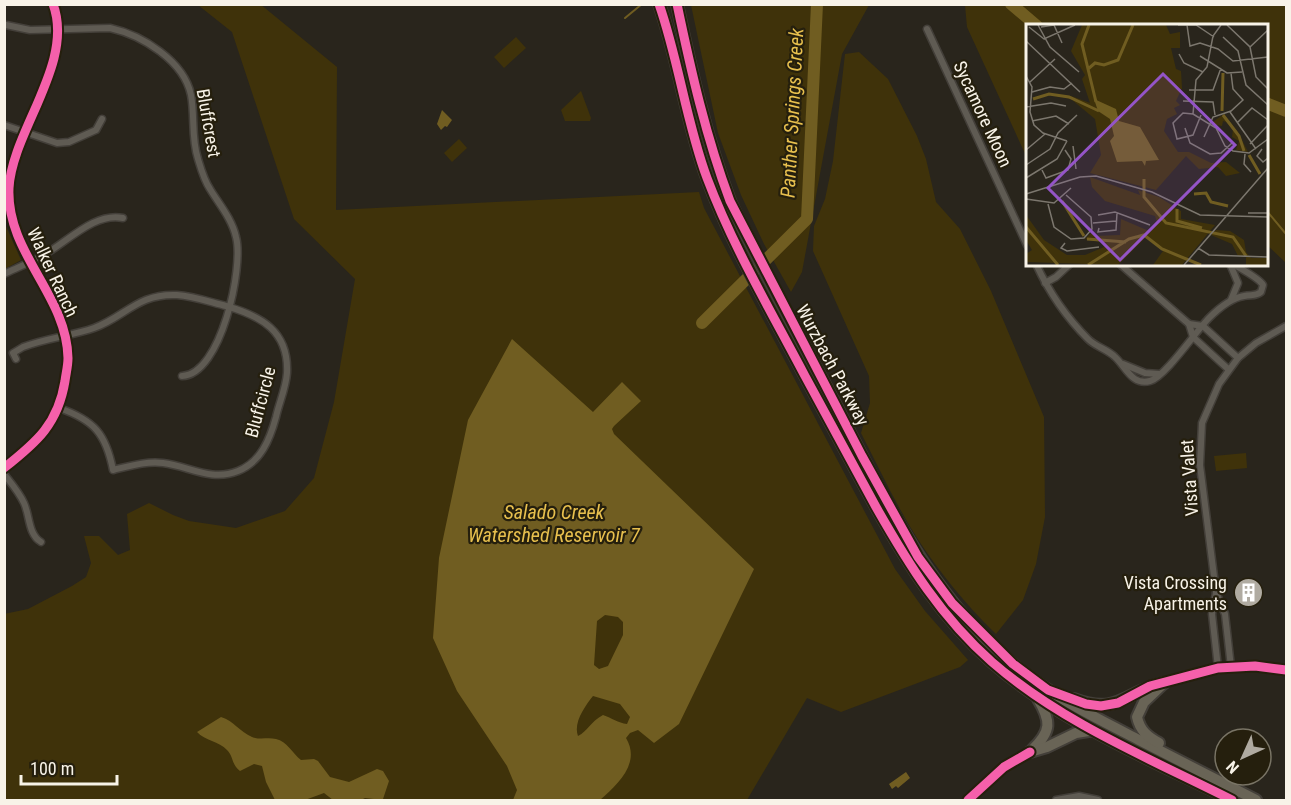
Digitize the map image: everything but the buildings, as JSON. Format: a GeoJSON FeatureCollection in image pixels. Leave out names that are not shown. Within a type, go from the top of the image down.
{"type":"FeatureCollection","features":[{"type":"Feature","properties":{"kind":"highway","name":"Wurzbach Parkway"},"geometry":{"type":"LineString","coordinates":[[659,4],[667,26],[706,175],[723,218],[851,462],[909,564],[936,603],[981,651],[1036,696],[1095,730],[1232,801]]}},
{"type":"Feature","properties":{"kind":"highway","name":"Wurzbach Parkway"},"geometry":{"type":"LineString","coordinates":[[677,4],[706,130],[730,201],[862,456],[918,557],[952,603],[990,643],[1029,678],[1099,720],[1258,801]]}},
{"type":"Feature","properties":{"kind":"highway"},"geometry":{"type":"LineString","coordinates":[[1048,690],[1086,704],[1101,706],[1118,703],[1150,686],[1164,683]]}},
{"type":"Feature","properties":{"kind":"highway"},"geometry":{"type":"LineString","coordinates":[[1164,683],[1139,710],[1137,717],[1140,728],[1150,738],[1242,788],[1258,801]]}},
{"type":"Feature","properties":{"kind":"highway"},"geometry":{"type":"LineString","coordinates":[[1030,752],[1047,731],[1048,722],[1036,696]]}},
{"type":"Feature","properties":{"kind":"highway"},"geometry":{"type":"LineString","coordinates":[[1030,752],[1076,734],[1095,730]]}},
{"type":"Feature","properties":{"kind":"street","name":"Walker Ranch"},"geometry":{"type":"LineString","coordinates":[[4,468],[45,430],[59,408],[68,357],[64,335],[56,312],[16,233],[9,197],[14,161],[51,69],[56,48],[57,17],[53,4]]}},
{"type":"Feature","properties":{"kind":"street","name":"Bluffcrest"},"geometry":{"type":"LineString","coordinates":[[6,25],[30,30],[110,28],[122,31],[154,46],[182,75],[191,96],[192,134],[197,158],[208,186],[232,224],[237,238],[239,260],[229,307],[211,357],[196,372],[182,376]]}},
{"type":"Feature","properties":{"kind":"street","name":"Sycamore Moon"},"geometry":{"type":"LineString","coordinates":[[927,29],[1026,243]]}},
{"type":"Feature","properties":{"kind":"street"},"geometry":{"type":"LineString","coordinates":[[4,125],[57,143],[69,142],[96,130],[102,119]]}},
{"type":"Feature","properties":{"kind":"street"},"geometry":{"type":"LineString","coordinates":[[4,274],[31,262],[88,226],[114,216],[123,218]]}},
{"type":"Feature","properties":{"kind":"street"},"geometry":{"type":"LineString","coordinates":[[1037,266],[1054,299],[1089,340],[1107,350],[1123,364],[1145,373],[1159,374],[1170,366],[1203,326],[1231,301],[1242,296],[1258,295],[1261,292],[1263,285],[1258,278],[1234,266]]}},
{"type":"Feature","properties":{"kind":"street"},"geometry":{"type":"LineString","coordinates":[[1045,283],[1068,266]]}},
{"type":"Feature","properties":{"kind":"street"},"geometry":{"type":"LineString","coordinates":[[1122,266],[1189,324],[1193,337],[1228,369]]}},
{"type":"Feature","properties":{"kind":"street"},"geometry":{"type":"LineString","coordinates":[[1231,301],[1238,283],[1232,266]]}},
{"type":"Feature","properties":{"kind":"street","name":"Bluffcircle"},"geometry":{"type":"LineString","coordinates":[[16,359],[13,353],[23,347],[101,325],[134,304],[159,296],[185,296],[254,315],[269,325],[279,338],[286,359],[287,374],[271,434],[262,452],[239,471],[211,475],[154,462],[113,470],[106,443],[95,427],[76,414],[59,408]]}},
{"type":"Feature","properties":{"kind":"street"},"geometry":{"type":"LineString","coordinates":[[1189,324],[1203,326],[1238,358]]}},
{"type":"Feature","properties":{"kind":"street","name":"Vista Valet"},"geometry":{"type":"LineString","coordinates":[[1231,667],[1225,614],[1216,592],[1200,465],[1202,423],[1209,404],[1228,369],[1261,339],[1287,326]]}},
{"type":"Feature","properties":{"kind":"street"},"geometry":{"type":"LineString","coordinates":[[1212,354],[1222,343]]}},
{"type":"Feature","properties":{"kind":"street"},"geometry":{"type":"LineString","coordinates":[[4,474],[21,497],[33,533],[41,542]]}},
{"type":"Feature","properties":{"kind":"street","name":"Vista Valet"},"geometry":{"type":"LineString","coordinates":[[1216,592],[1212,614],[1218,668]]}},
{"type":"Feature","properties":{"kind":"street"},"geometry":{"type":"LineString","coordinates":[[1164,683],[1218,668],[1255,666],[1287,670]]}},
{"type":"Feature","properties":{"kind":"street"},"geometry":{"type":"LineString","coordinates":[[968,801],[1004,767],[1030,752]]}},
{"type":"Feature","properties":{"kind":"street"},"geometry":{"type":"LineString","coordinates":[[1056,801],[1079,796],[1098,801]]}},
{"type":"Feature","properties":{"kind":"shaded area"},"geometry":{"type":"Polygon","coordinates":[[[260,4],[337,67],[336,210],[699,192],[704,208],[895,569],[925,611],[968,660],[960,667],[841,712],[807,698],[747,800],[5,800],[4,614],[28,609],[86,577],[91,563],[84,536],[99,536],[118,555],[130,550],[127,514],[149,503],[189,521],[236,528],[285,511],[314,478],[334,402],[355,279],[294,219],[232,32],[198,5],[260,4]]]}},
{"type":"Feature","properties":{"kind":"shaded area"},"geometry":{"type":"Polygon","coordinates":[[[691,5],[869,5],[842,54],[802,272],[791,292],[764,244],[741,195],[718,133],[691,5]]]}},
{"type":"Feature","properties":{"kind":"shaded area"},"geometry":{"type":"Polygon","coordinates":[[[965,5],[1286,5],[1286,263],[1267,245],[1267,24],[1026,24],[1026,156],[967,27],[965,5]]]}},
{"type":"Feature","properties":{"kind":"shaded area"},"geometry":{"type":"Polygon","coordinates":[[[516,37],[526,48],[504,68],[494,57],[516,37]]]}},
{"type":"Feature","properties":{"kind":"shaded area"},"geometry":{"type":"Polygon","coordinates":[[[859,52],[888,79],[917,136],[926,159],[936,202],[960,229],[991,291],[1044,417],[1045,517],[1036,564],[1023,600],[996,634],[954,588],[917,538],[861,433],[870,403],[869,376],[813,251],[814,226],[825,199],[833,161],[845,54],[859,52]]]}},
{"type":"Feature","properties":{"kind":"shaded area"},"geometry":{"type":"Polygon","coordinates":[[[581,91],[591,118],[590,121],[565,121],[561,110],[581,91]]]}},
{"type":"Feature","properties":{"kind":"shaded area"},"geometry":{"type":"Polygon","coordinates":[[[459,139],[467,148],[452,162],[444,153],[459,139]]]}},
{"type":"Feature","properties":{"kind":"shaded area"},"geometry":{"type":"Polygon","coordinates":[[[5,224],[21,260],[4,269],[5,224]]]}},
{"type":"Feature","properties":{"kind":"shaded area"},"geometry":{"type":"Polygon","coordinates":[[[1246,453],[1247,468],[1216,471],[1214,456],[1246,453]]]}},
{"type":"Feature","properties":{"kind":"water"},"geometry":{"type":"Polygon","coordinates":[[[442,110],[452,120],[447,127],[441,130],[437,124],[442,110]]]}},
{"type":"Feature","properties":{"kind":"water","name":"Salado Creek Watershed Reservoir 7"},"geometry":{"type":"Polygon","coordinates":[[[512,339],[593,412],[622,382],[641,401],[614,426],[612,429],[614,434],[754,569],[679,724],[654,743],[638,730],[630,733],[626,738],[630,747],[629,764],[620,780],[600,800],[513,800],[517,790],[507,766],[457,691],[433,638],[439,558],[468,420],[512,339]],[[605,615],[597,621],[594,665],[599,669],[608,666],[623,635],[623,622],[618,617],[605,615]],[[593,696],[578,720],[578,736],[603,715],[627,724],[630,717],[620,704],[593,696]]]}},
{"type":"Feature","properties":{"kind":"water"},"geometry":{"type":"Polygon","coordinates":[[[221,717],[252,737],[280,740],[301,760],[318,761],[330,777],[349,782],[377,769],[383,771],[389,781],[383,799],[333,800],[324,793],[305,800],[275,800],[266,782],[262,766],[254,764],[240,771],[224,747],[197,732],[221,717]]]}},
{"type":"Feature","properties":{"kind":"water"},"geometry":{"type":"Polygon","coordinates":[[[906,772],[910,778],[898,788],[896,786],[892,789],[889,784],[906,772]]]}},
{"type":"Feature","properties":{"kind":"waterway"},"geometry":{"type":"LineString","coordinates":[[625,18],[642,4]]}},
{"type":"Feature","properties":{"kind":"waterway","name":"Panther Springs Creek"},"geometry":{"type":"LineString","coordinates":[[702,323],[807,219],[817,4]]}},
{"type":"Feature","properties":{"kind":"waterway"},"geometry":{"type":"LineString","coordinates":[[1011,4],[1035,24]]}},
{"type":"Feature","properties":{"kind":"waterway"},"geometry":{"type":"LineString","coordinates":[[1267,103],[1286,111]]}},
{"type":"Feature","properties":{"kind":"waterway"},"geometry":{"type":"LineString","coordinates":[[1267,211],[1286,234]]}},
{"type":"Feature","properties":{"kind":"cycle path"},"geometry":{"type":"LineString","coordinates":[[4,468],[36,440],[51,421],[62,396],[68,364],[65,335],[58,314],[17,233],[11,211],[9,188],[20,144],[50,73],[56,50],[58,27],[53,4]]}},
{"type":"Feature","properties":{"kind":"cycle path"},"geometry":{"type":"LineString","coordinates":[[659,4],[700,157],[728,229],[876,507],[927,589],[974,645],[1019,684],[1077,722],[1232,800]]}},
{"type":"Feature","properties":{"kind":"cycle path"},"geometry":{"type":"LineString","coordinates":[[677,4],[700,104],[730,201],[862,456],[918,557],[952,603],[1013,664],[1048,690],[1086,704],[1101,706],[1118,703],[1150,686],[1218,668],[1255,666],[1286,670]]}},
{"type":"Feature","properties":{"kind":"cycle path"},"geometry":{"type":"LineString","coordinates":[[968,800],[1004,767],[1030,752]]}},
{"type":"Feature","properties":{"kind":"place","name":"Vista Crossing Apartments"},"geometry":{"type":"Point","coordinates":[1248,592]}}]}
